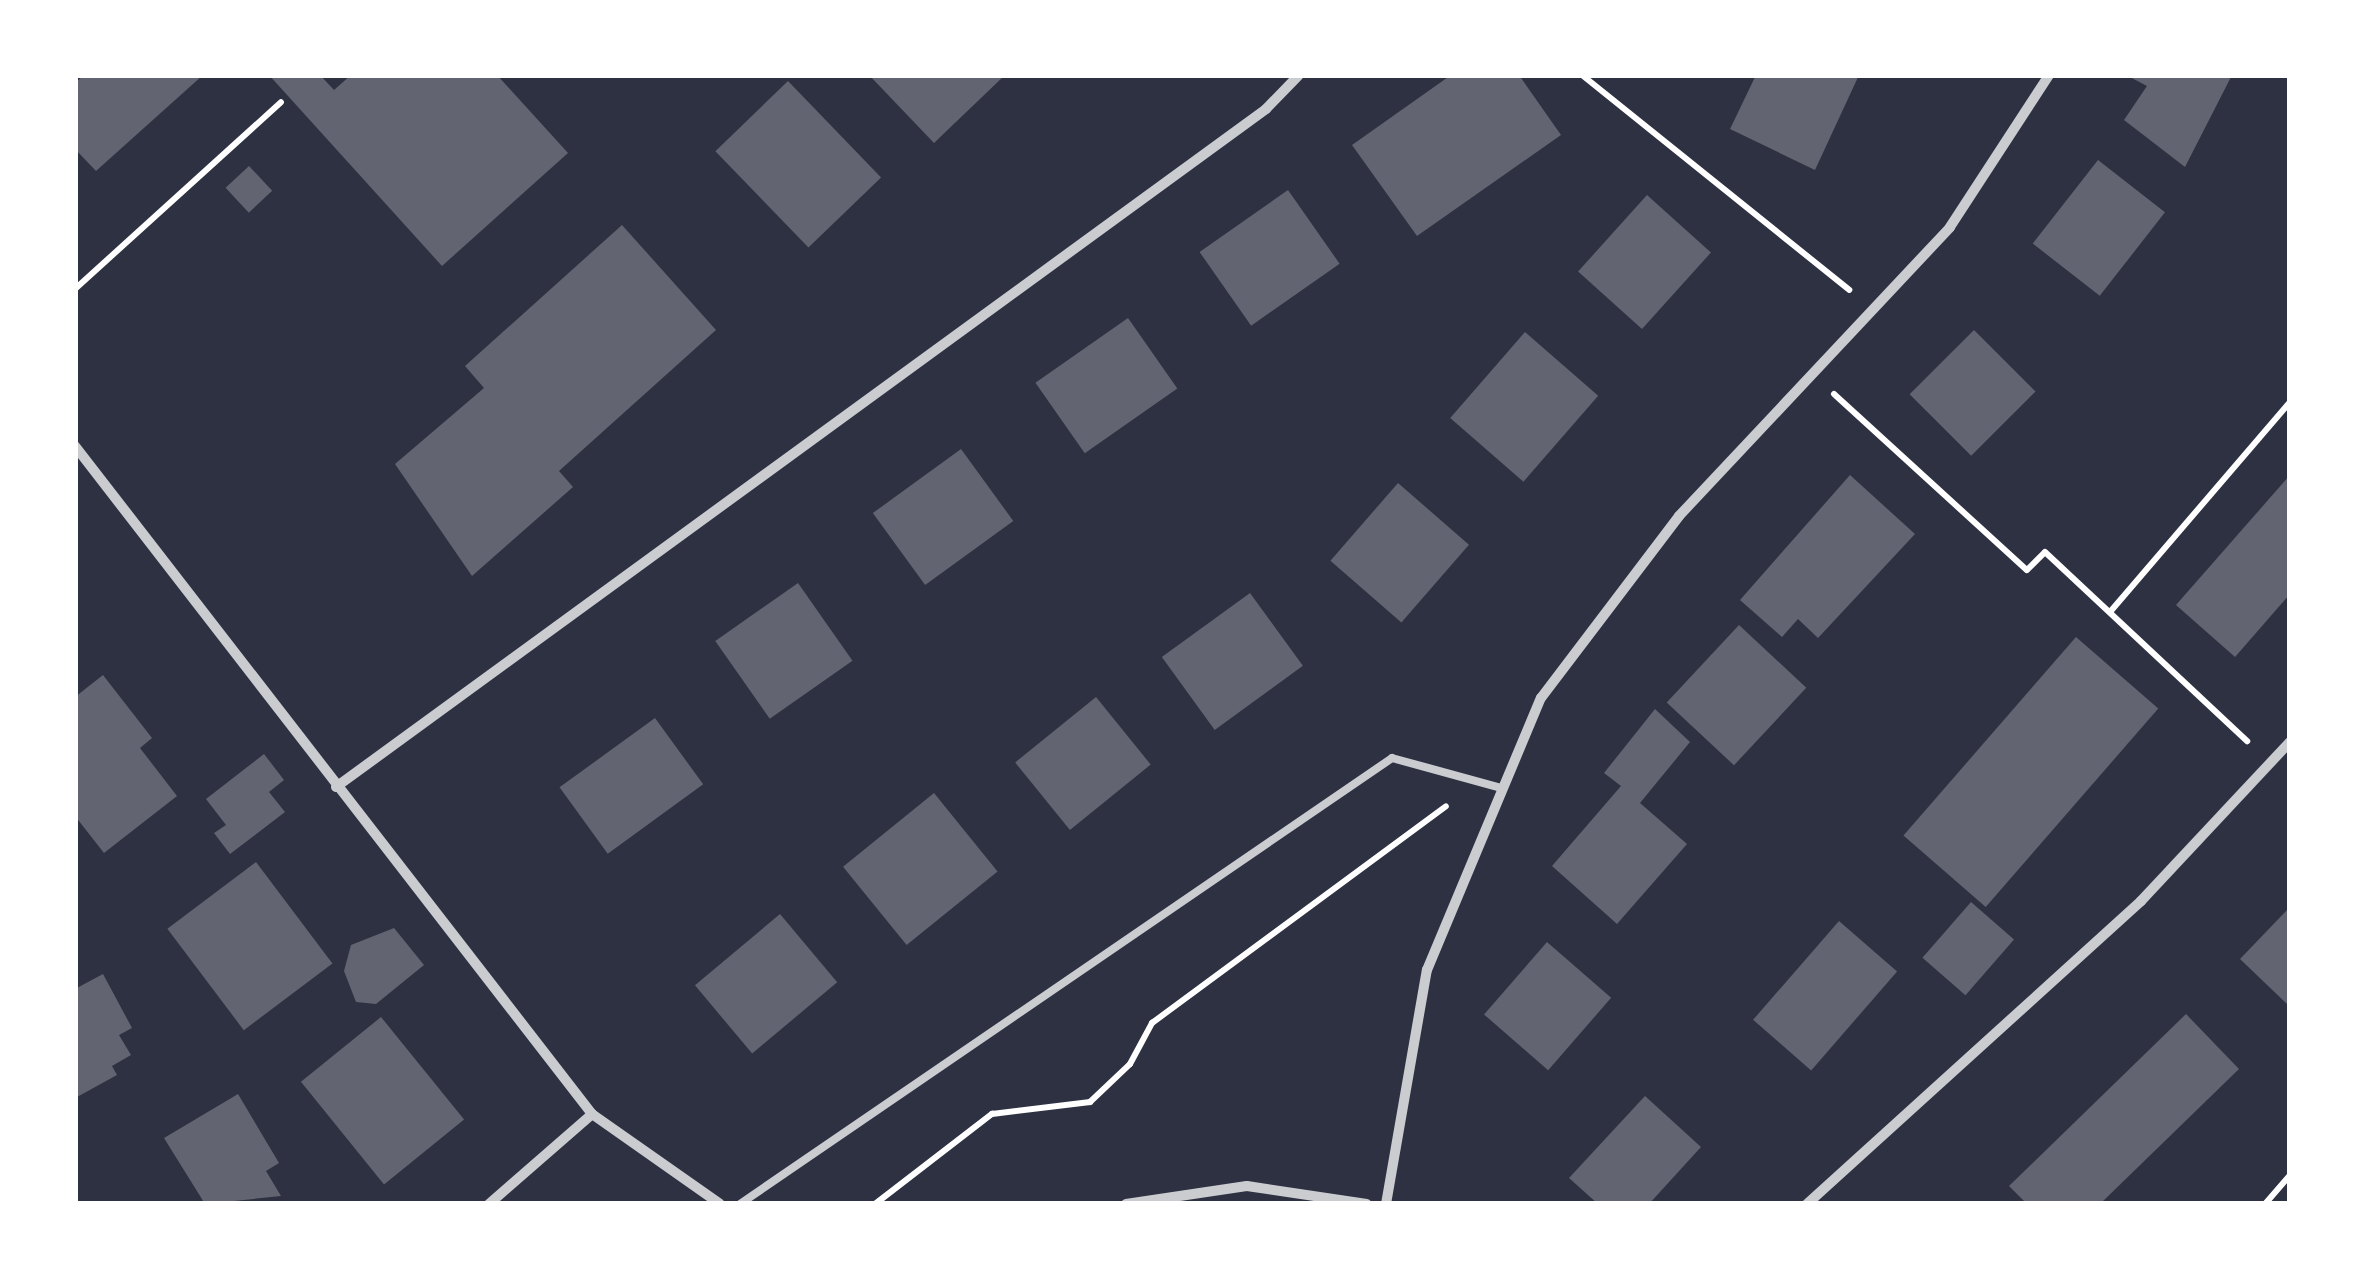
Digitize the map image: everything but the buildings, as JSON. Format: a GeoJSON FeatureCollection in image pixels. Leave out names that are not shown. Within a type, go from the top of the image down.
{"type":"FeatureCollection","features":[{"type":"Feature","properties":{"kind":"street"},"geometry":{"type":"LineString","coordinates":[[336,787],[1266,109],[1300,75]]}},
{"type":"Feature","properties":{"kind":"street"},"geometry":{"type":"LineString","coordinates":[[1386,1204],[1427,970],[1498,786],[1542,698],[1608,598],[1950,227],[2050,75]]}},
{"type":"Feature","properties":{"kind":"street"},"geometry":{"type":"LineString","coordinates":[[75,446],[592,1114],[720,1204]]}},
{"type":"Feature","properties":{"kind":"street"},"geometry":{"type":"LineString","coordinates":[[1806,1204],[2141,901],[2290,742]]}},
{"type":"Feature","properties":{"kind":"street"},"geometry":{"type":"LineString","coordinates":[[488,1204],[592,1114]]}},
{"type":"Feature","properties":{"kind":"street"},"geometry":{"type":"LineString","coordinates":[[1126,1204],[1247,1186],[1366,1204]]}},
{"type":"Feature","properties":{"kind":"lane"},"geometry":{"type":"LineString","coordinates":[[740,1204],[1392,758],[1498,786]]}},
{"type":"Feature","properties":{"kind":"path"},"geometry":{"type":"LineString","coordinates":[[1582,75],[1826,267]]}},
{"type":"Feature","properties":{"kind":"path"},"geometry":{"type":"LineString","coordinates":[[75,289],[281,102]]}},
{"type":"Feature","properties":{"kind":"path"},"geometry":{"type":"LineString","coordinates":[[1815,376],[2027,570],[2045,552],[2270,762]]}},
{"type":"Feature","properties":{"kind":"path"},"geometry":{"type":"LineString","coordinates":[[2110,612],[2290,402]]}},
{"type":"Feature","properties":{"kind":"path"},"geometry":{"type":"LineString","coordinates":[[875,1204],[992,1114],[1090,1102],[1130,1064],[1152,1023],[1473,781]]}},
{"type":"Feature","properties":{"kind":"path"},"geometry":{"type":"LineString","coordinates":[[2265,1204],[2290,1176]]}}]}
